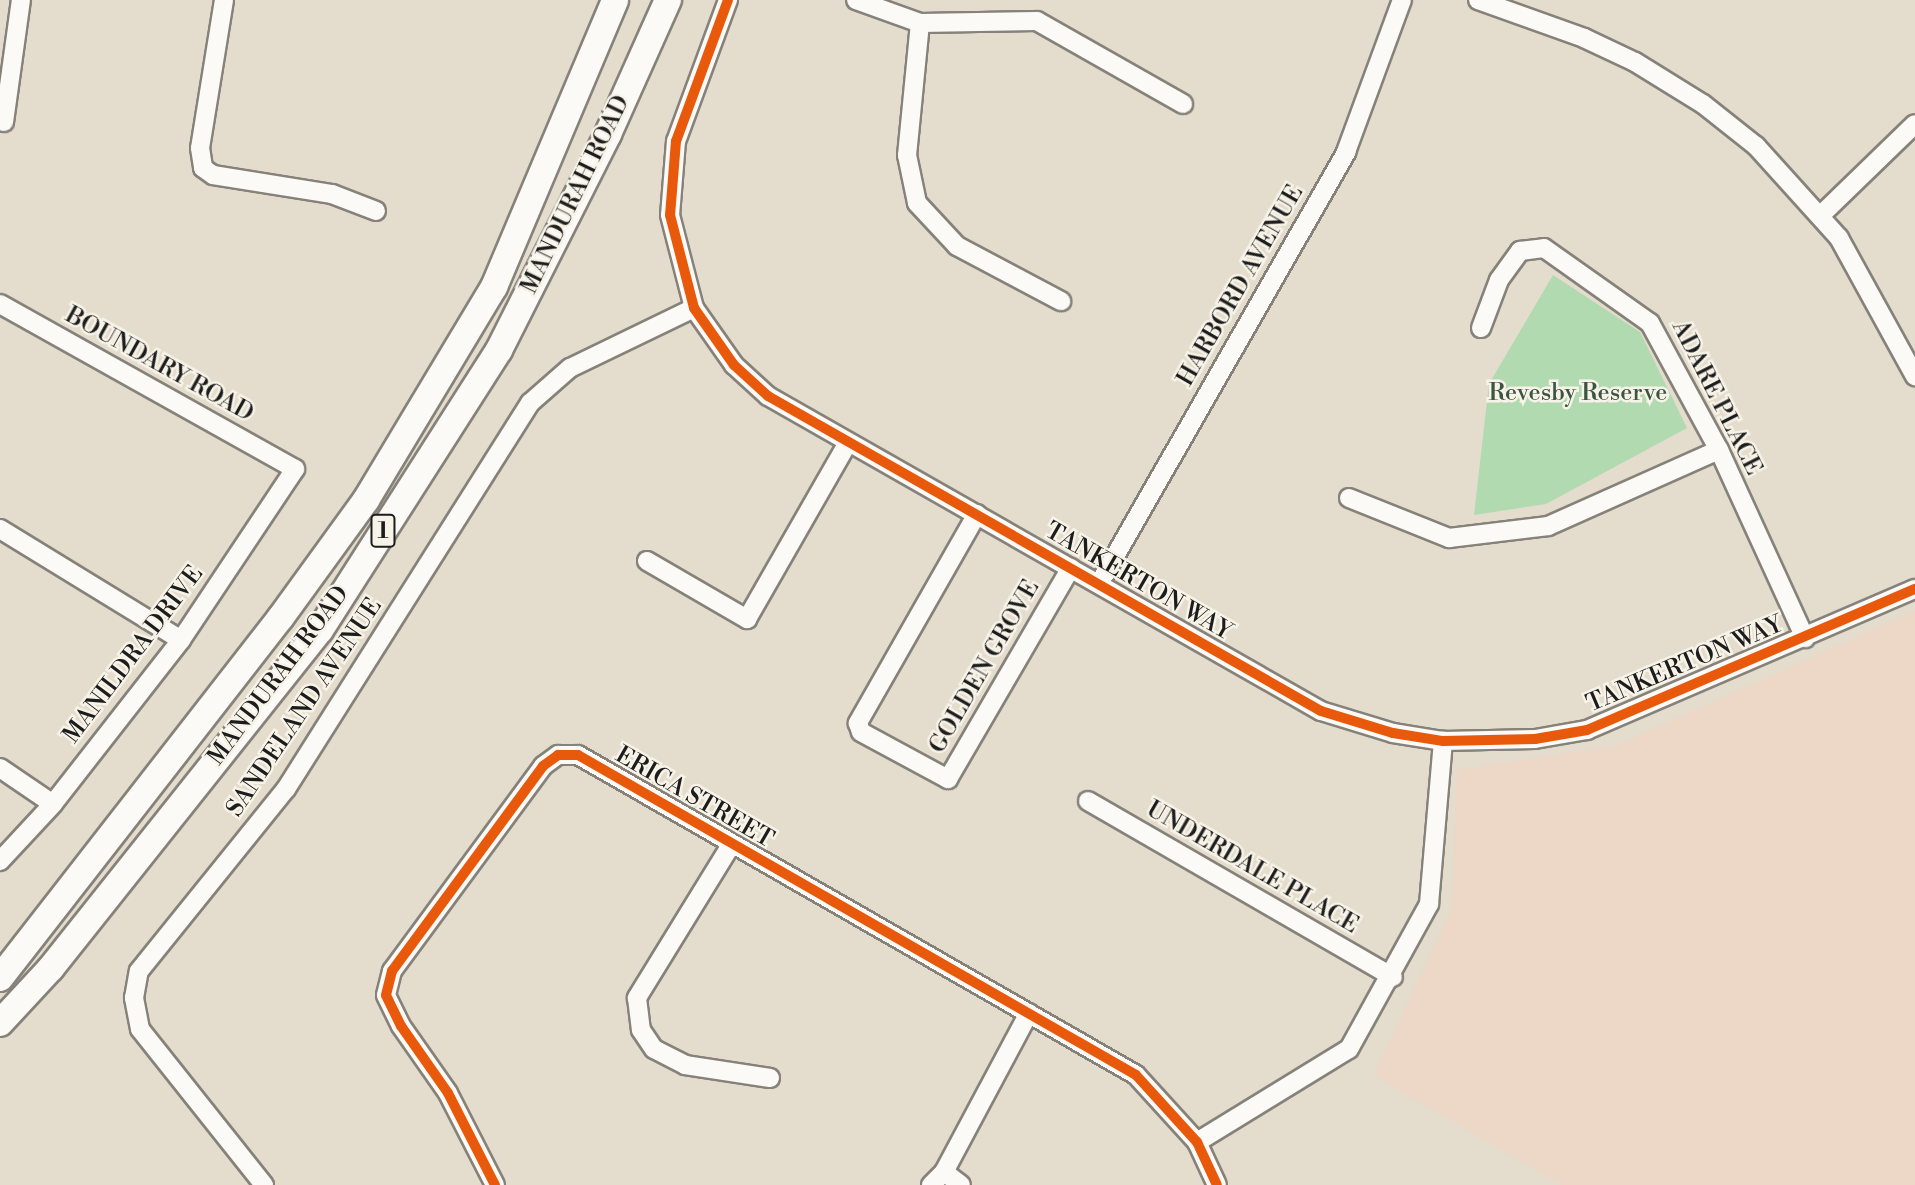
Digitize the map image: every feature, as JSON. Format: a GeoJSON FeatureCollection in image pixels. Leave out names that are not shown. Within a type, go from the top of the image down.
{"type":"FeatureCollection","features":[{"type":"Feature","properties":{"kind":"highway","name":"MANDURAH ROAD"},"geometry":{"type":"LineString","coordinates":[[0,978],[273,628],[366,500],[494,287],[615,0]]}},
{"type":"Feature","properties":{"kind":"highway","name":"MANDURAH ROAD"},"geometry":{"type":"LineString","coordinates":[[0,1023],[51,968],[320,630],[499,350],[608,134],[668,0]]}},
{"type":"Feature","properties":{"kind":"street"},"geometry":{"type":"LineString","coordinates":[[4,122],[21,0]]}},
{"type":"Feature","properties":{"kind":"street"},"geometry":{"type":"LineString","coordinates":[[224,0],[200,148],[203,168],[213,175],[332,194],[376,211]]}},
{"type":"Feature","properties":{"kind":"street","name":"TANKERTON WAY"},"geometry":{"type":"LineString","coordinates":[[728,0],[676,141],[670,180],[672,235],[694,308],[734,365],[768,396],[1321,711],[1393,733],[1443,741],[1535,739],[1587,730],[1915,589]]}},
{"type":"Feature","properties":{"kind":"street"},"geometry":{"type":"LineString","coordinates":[[856,0],[920,23],[1037,21],[1183,104]]}},
{"type":"Feature","properties":{"kind":"street","name":"HARBORD AVENUE"},"geometry":{"type":"LineString","coordinates":[[1099,584],[1346,152],[1402,0]]}},
{"type":"Feature","properties":{"kind":"street"},"geometry":{"type":"LineString","coordinates":[[1478,0],[1584,38],[1670,82],[1756,146],[1822,214],[1861,274],[1914,370]]}},
{"type":"Feature","properties":{"kind":"street"},"geometry":{"type":"LineString","coordinates":[[920,23],[907,155],[917,203],[957,246],[1061,301]]}},
{"type":"Feature","properties":{"kind":"street"},"geometry":{"type":"LineString","coordinates":[[1822,214],[1915,124]]}},
{"type":"Feature","properties":{"kind":"street","name":"ADARE PLACE"},"geometry":{"type":"LineString","coordinates":[[1481,328],[1499,280],[1520,251],[1544,248],[1650,323],[1719,450],[1805,638]]}},
{"type":"Feature","properties":{"kind":"street","name":"BOUNDARY ROAD"},"geometry":{"type":"LineString","coordinates":[[0,304],[295,469]]}},
{"type":"Feature","properties":{"kind":"street","name":"SANDELAND AVENUE"},"geometry":{"type":"LineString","coordinates":[[264,1185],[140,1029],[134,998],[139,971],[286,789],[530,403],[570,368],[694,308]]}},
{"type":"Feature","properties":{"kind":"street"},"geometry":{"type":"LineString","coordinates":[[647,561],[747,619],[848,443]]}},
{"type":"Feature","properties":{"kind":"street"},"geometry":{"type":"LineString","coordinates":[[1349,498],[1449,538],[1548,526],[1719,450]]}},
{"type":"Feature","properties":{"kind":"street","name":"MANILDRA DRIVE"},"geometry":{"type":"LineString","coordinates":[[0,861],[53,804],[181,640],[295,469]]}},
{"type":"Feature","properties":{"kind":"street","name":"GOLDEN GROVE"},"geometry":{"type":"LineString","coordinates":[[977,514],[859,723],[861,732],[948,779],[1071,568]]}},
{"type":"Feature","properties":{"kind":"street"},"geometry":{"type":"LineString","coordinates":[[0,529],[181,640]]}},
{"type":"Feature","properties":{"kind":"street"},"geometry":{"type":"LineString","coordinates":[[1197,1142],[1349,1049],[1393,977],[1429,904],[1443,741]]}},
{"type":"Feature","properties":{"kind":"street","name":"ERICA STREET"},"geometry":{"type":"LineString","coordinates":[[495,1185],[447,1093],[401,1026],[386,995],[392,971],[543,766],[558,755],[578,755],[1136,1075],[1197,1142],[1217,1185]]}},
{"type":"Feature","properties":{"kind":"street"},"geometry":{"type":"LineString","coordinates":[[0,768],[53,804]]}},
{"type":"Feature","properties":{"kind":"street","name":"UNDERDALE PLACE"},"geometry":{"type":"LineString","coordinates":[[1087,801],[1393,977]]}},
{"type":"Feature","properties":{"kind":"street"},"geometry":{"type":"LineString","coordinates":[[731,845],[637,998],[641,1030],[654,1049],[685,1065],[770,1078]]}},
{"type":"Feature","properties":{"kind":"street"},"geometry":{"type":"LineString","coordinates":[[961,1185],[938,1178],[1029,1013]]}},
{"type":"Feature","properties":{"kind":"shaded area"},"geometry":{"type":"Polygon","coordinates":[[[1915,611],[1915,1185],[1562,1185],[1374,1075],[1452,908],[1457,770],[1615,746],[1915,611]]]}},
{"type":"Feature","properties":{"kind":"green space","name":"Revesby Reserve"},"geometry":{"type":"Polygon","coordinates":[[[1553,275],[1640,332],[1687,428],[1546,504],[1474,515],[1489,384],[1553,275]]]}},
{"type":"Feature","properties":{"kind":"cycle path"},"geometry":{"type":"LineString","coordinates":[[728,0],[676,141],[670,215],[694,308],[734,365],[768,396],[1321,711],[1393,733],[1443,741],[1535,739],[1587,730],[1915,589]]}},
{"type":"Feature","properties":{"kind":"cycle path"},"geometry":{"type":"LineString","coordinates":[[495,1185],[448,1093],[401,1026],[386,995],[392,971],[543,766],[558,755],[578,755],[1136,1075],[1197,1142],[1217,1185]]}}]}
